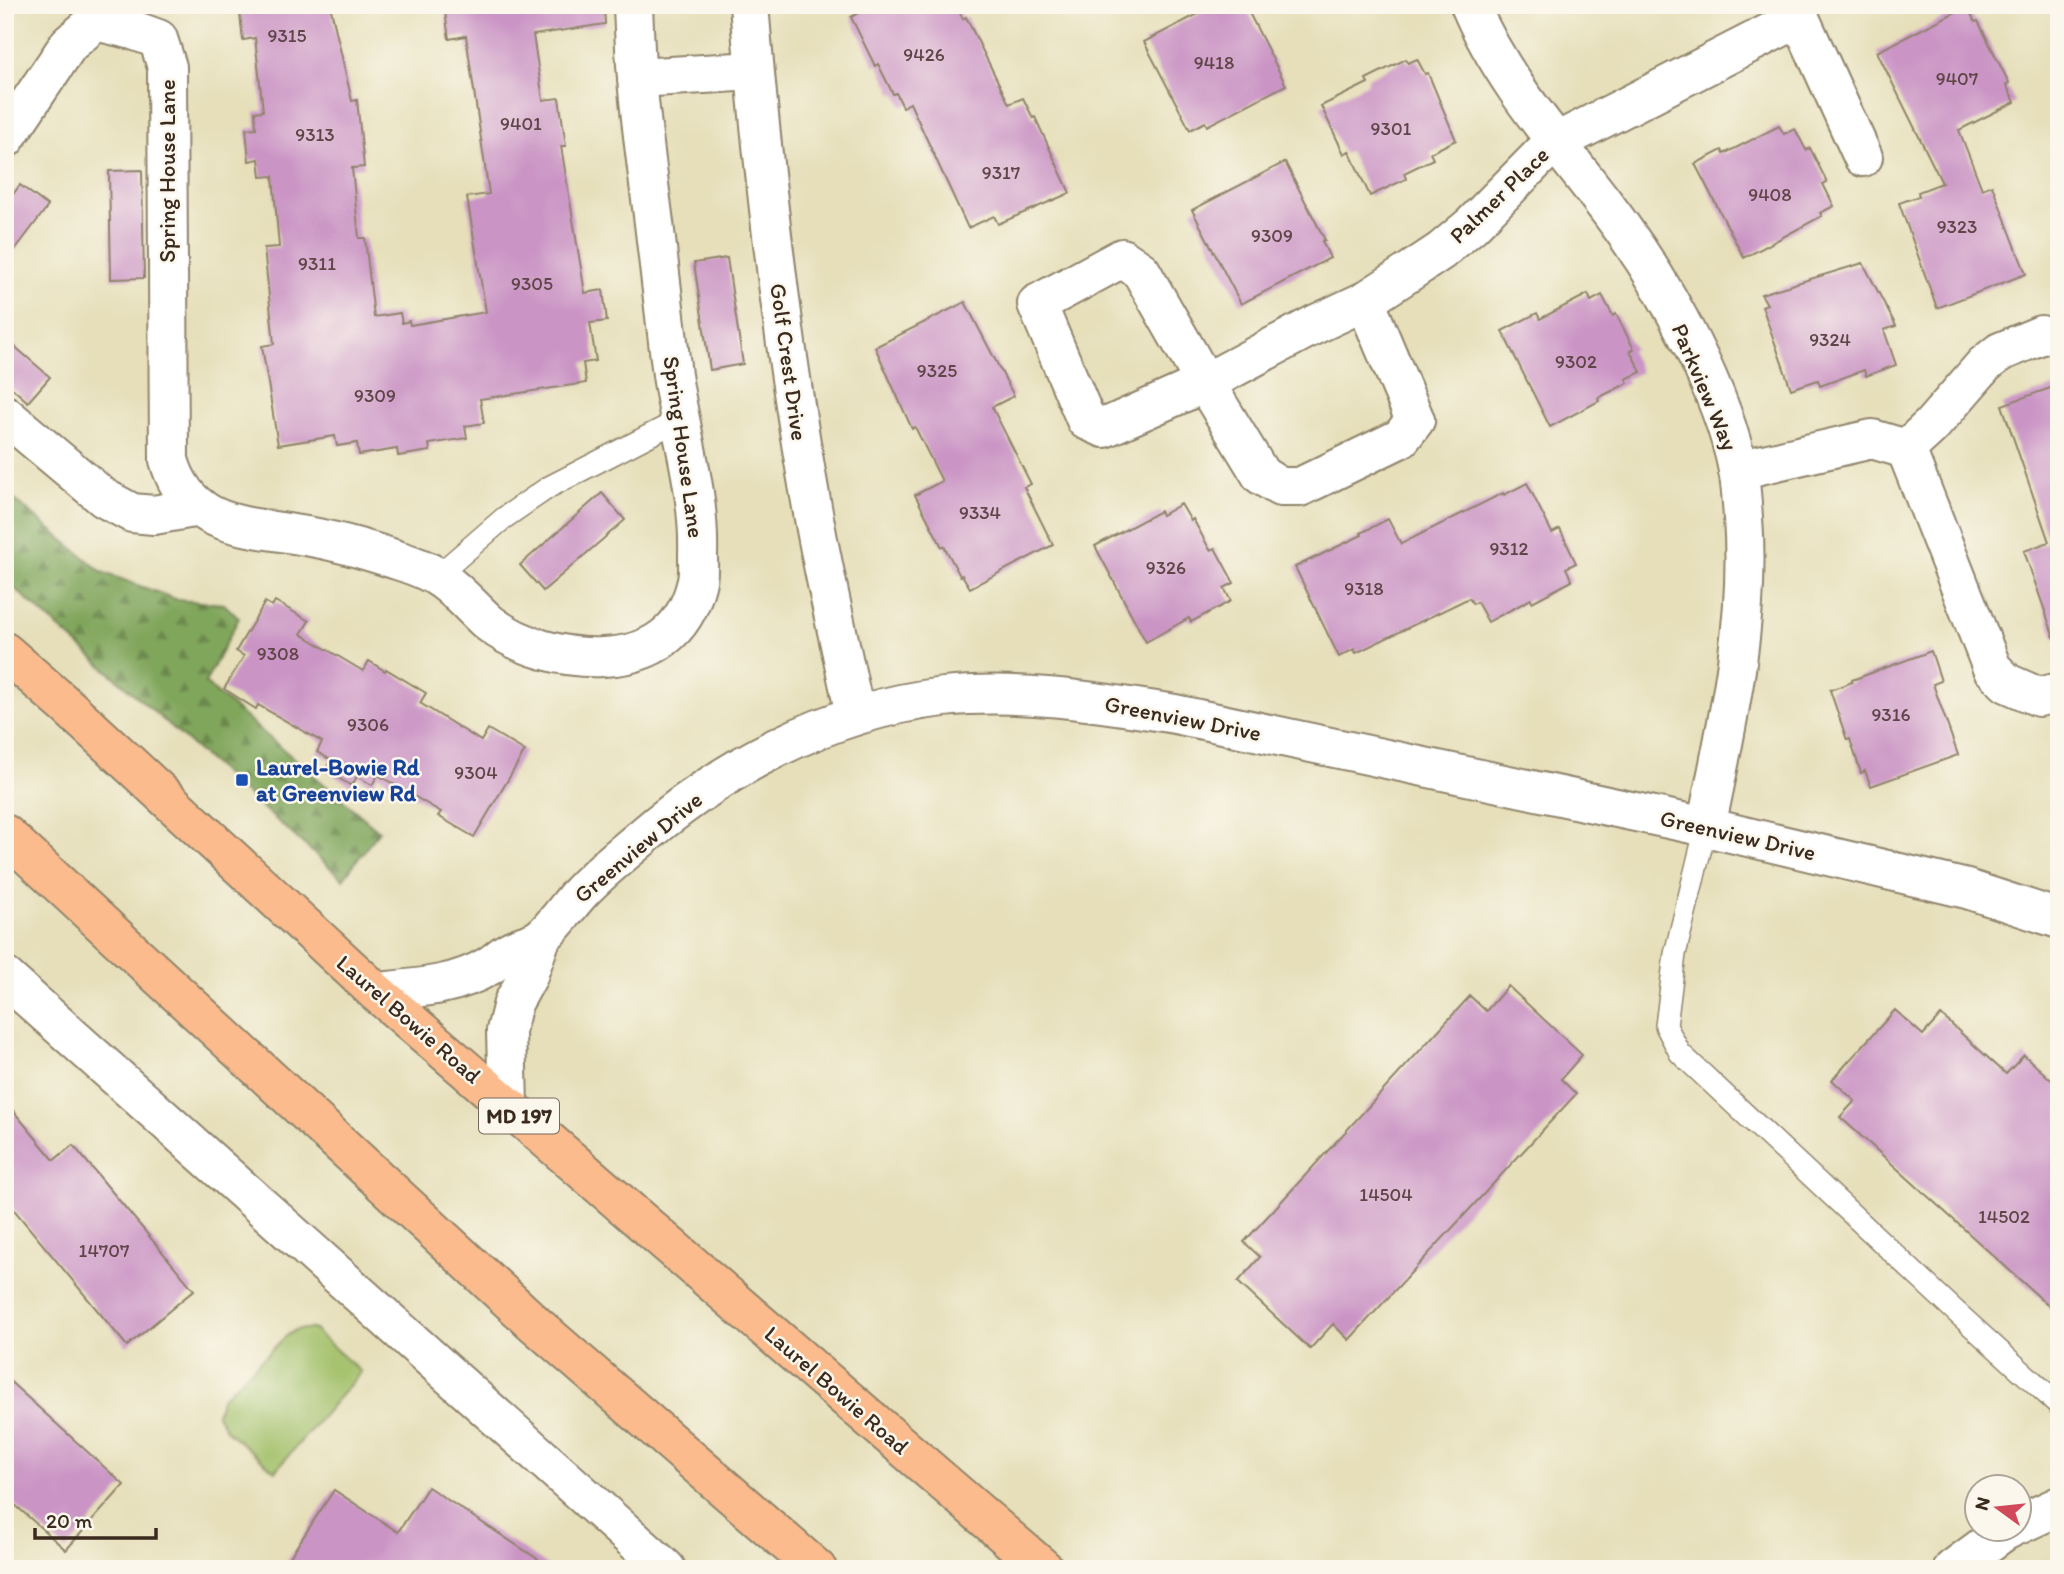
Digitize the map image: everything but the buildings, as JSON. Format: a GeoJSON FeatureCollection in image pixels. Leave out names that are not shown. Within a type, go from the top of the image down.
{"type":"FeatureCollection","features":[{"type":"Feature","properties":{"kind":"main road","name":"Laurel Bowie Road"},"geometry":{"type":"LineString","coordinates":[[5,652],[376,992],[1044,1569]]}},
{"type":"Feature","properties":{"kind":"main road"},"geometry":{"type":"LineString","coordinates":[[5,834],[536,1325],[817,1569]]}},
{"type":"Feature","properties":{"kind":"street","name":"Spring House Lane"},"geometry":{"type":"LineString","coordinates":[[5,139],[69,44],[96,21],[158,39],[167,67],[169,460],[174,480],[185,497],[217,518],[246,527],[302,535],[359,548],[437,576],[489,622],[517,641],[569,655],[602,658],[636,653],[658,643],[674,629],[690,606],[697,582],[699,543],[696,497],[673,378],[637,78],[633,5]]}},
{"type":"Feature","properties":{"kind":"street","name":"Golf Crest Drive"},"geometry":{"type":"LineString","coordinates":[[749,5],[775,264],[793,396],[812,508],[855,715]]}},
{"type":"Feature","properties":{"kind":"street","name":"Parkview Way"},"geometry":{"type":"LineString","coordinates":[[1470,5],[1513,83],[1555,143],[1622,228],[1658,284],[1711,387],[1738,470],[1745,544],[1742,617],[1726,731],[1706,827]]}},
{"type":"Feature","properties":{"kind":"street"},"geometry":{"type":"LineString","coordinates":[[1797,12],[1863,157]]}},
{"type":"Feature","properties":{"kind":"street","name":"Palmer Place"},"geometry":{"type":"LineString","coordinates":[[1205,383],[1141,271],[1122,258],[1037,304],[1086,420],[1104,428],[1205,383],[1365,301],[1441,251],[1472,225],[1555,143],[1797,12]]}},
{"type":"Feature","properties":{"kind":"street"},"geometry":{"type":"LineString","coordinates":[[637,78],[754,71]]}},
{"type":"Feature","properties":{"kind":"street"},"geometry":{"type":"LineString","coordinates":[[1205,383],[1261,475],[1280,487],[1300,487],[1401,438],[1415,420],[1365,301]]}},
{"type":"Feature","properties":{"kind":"street"},"geometry":{"type":"LineString","coordinates":[[1738,470],[1889,444],[1931,426],[1984,365],[2000,352],[2041,335]]}},
{"type":"Feature","properties":{"kind":"street"},"geometry":{"type":"LineString","coordinates":[[5,415],[104,498],[132,513],[154,515],[199,507]]}},
{"type":"Feature","properties":{"kind":"street"},"geometry":{"type":"LineString","coordinates":[[1889,444],[1992,668],[2007,683],[2039,697],[2059,692]]}},
{"type":"Feature","properties":{"kind":"street","name":"Greenview Drive"},"geometry":{"type":"LineString","coordinates":[[376,992],[446,985],[488,967],[509,951],[541,938],[580,892],[634,844],[691,799],[737,768],[784,744],[855,715],[896,704],[945,697],[994,695],[1056,698],[1175,714],[1706,827],[1967,889],[2059,919]]}},
{"type":"Feature","properties":{"kind":"street"},"geometry":{"type":"LineString","coordinates":[[508,1106],[506,1031],[513,1003],[528,976],[541,938]]}},
{"type":"Feature","properties":{"kind":"street"},"geometry":{"type":"LineString","coordinates":[[5,977],[666,1569]]}},
{"type":"Feature","properties":{"kind":"street"},"geometry":{"type":"LineString","coordinates":[[2032,1519],[2059,1506]]}},
{"type":"Feature","properties":{"kind":"street"},"geometry":{"type":"LineString","coordinates":[[1953,1569],[1989,1542]]}},
{"type":"Feature","properties":{"kind":"lane"},"geometry":{"type":"LineString","coordinates":[[437,576],[504,518],[549,487],[681,419]]}},
{"type":"Feature","properties":{"kind":"lane"},"geometry":{"type":"LineString","coordinates":[[1706,827],[1675,954],[1666,1027],[1680,1053],[2059,1405]]}},
{"type":"Feature","properties":{"kind":"green space"},"geometry":{"type":"Polygon","coordinates":[[[5,492],[102,572],[178,600],[224,604],[239,618],[205,683],[379,831],[343,879],[5,580],[5,492]]]}},
{"type":"Feature","properties":{"kind":"green space"},"geometry":{"type":"Polygon","coordinates":[[[297,1329],[313,1329],[361,1372],[275,1471],[226,1430],[217,1414],[221,1399],[285,1337],[297,1329]]]}},
{"type":"Feature","properties":{"kind":"place","name":"Laurel-Bowie Rd at Greenview Rd"},"geometry":{"type":"Point","coordinates":[242,780]}}]}
